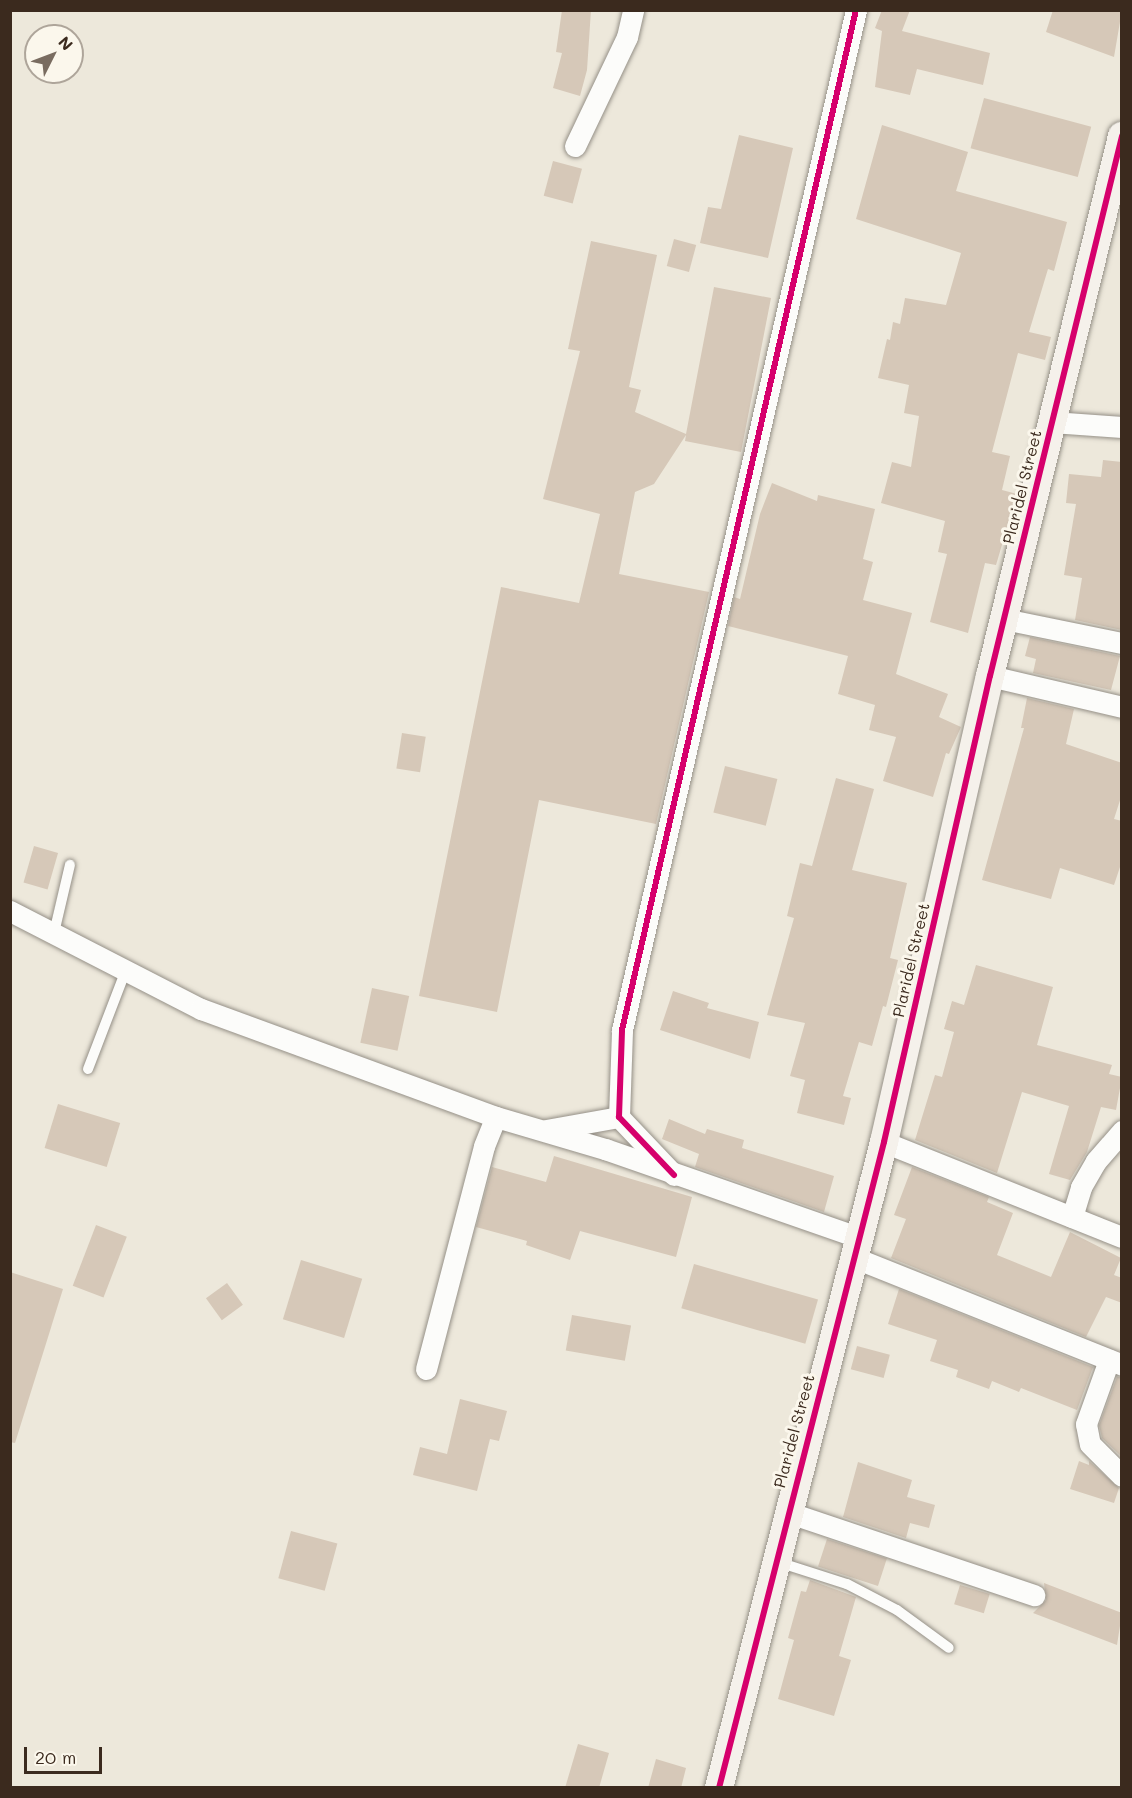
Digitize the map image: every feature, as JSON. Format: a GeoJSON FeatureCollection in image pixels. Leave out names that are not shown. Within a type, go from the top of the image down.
{"type":"FeatureCollection","features":[{"type":"Feature","properties":{"kind":"street"},"geometry":{"type":"LineString","coordinates":[[575,146],[627,37],[633,10]]}},
{"type":"Feature","properties":{"kind":"street"},"geometry":{"type":"LineString","coordinates":[[674,1175],[619,1117],[622,1030],[636,957],[856,10]]}},
{"type":"Feature","properties":{"kind":"street","name":"Plaridel Street"},"geometry":{"type":"LineString","coordinates":[[719,1788],[787,1512],[884,1142],[990,676],[1122,136]]}},
{"type":"Feature","properties":{"kind":"street"},"geometry":{"type":"LineString","coordinates":[[1052,422],[1122,427]]}},
{"type":"Feature","properties":{"kind":"street"},"geometry":{"type":"LineString","coordinates":[[1004,619],[1122,643]]}},
{"type":"Feature","properties":{"kind":"street"},"geometry":{"type":"LineString","coordinates":[[990,676],[1122,707]]}},
{"type":"Feature","properties":{"kind":"street"},"geometry":{"type":"LineString","coordinates":[[10,911],[201,1009],[496,1117],[674,1175],[857,1248],[1115,1363],[1086,1424],[1090,1444],[1122,1476]]}},
{"type":"Feature","properties":{"kind":"street"},"geometry":{"type":"LineString","coordinates":[[426,1369],[484,1146],[496,1117]]}},
{"type":"Feature","properties":{"kind":"street"},"geometry":{"type":"LineString","coordinates":[[543,1131],[619,1117]]}},
{"type":"Feature","properties":{"kind":"street"},"geometry":{"type":"LineString","coordinates":[[1072,1217],[1096,1161],[1122,1131]]}},
{"type":"Feature","properties":{"kind":"street"},"geometry":{"type":"LineString","coordinates":[[884,1142],[1122,1237]]}},
{"type":"Feature","properties":{"kind":"street"},"geometry":{"type":"LineString","coordinates":[[787,1512],[1034,1595]]}},
{"type":"Feature","properties":{"kind":"lane"},"geometry":{"type":"LineString","coordinates":[[54,933],[70,865]]}},
{"type":"Feature","properties":{"kind":"lane"},"geometry":{"type":"LineString","coordinates":[[88,1069],[126,970]]}},
{"type":"Feature","properties":{"kind":"lane"},"geometry":{"type":"LineString","coordinates":[[775,1560],[847,1584],[897,1610],[949,1648]]}},
{"type":"Feature","properties":{"kind":"building"},"geometry":{"type":"Polygon","coordinates":[[[562,10],[591,10],[587,70],[580,96],[553,88],[562,53],[556,52],[562,10]]]}},
{"type":"Feature","properties":{"kind":"building"},"geometry":{"type":"Polygon","coordinates":[[[882,10],[910,10],[902,31],[990,53],[983,85],[917,69],[910,95],[875,87],[882,31],[875,28],[882,10]]]}},
{"type":"Feature","properties":{"kind":"building"},"geometry":{"type":"Polygon","coordinates":[[[1053,10],[1122,10],[1114,57],[1046,32],[1053,10]]]}},
{"type":"Feature","properties":{"kind":"building"},"geometry":{"type":"Polygon","coordinates":[[[984,98],[1091,127],[1078,177],[971,148],[984,98]]]}},
{"type":"Feature","properties":{"kind":"building"},"geometry":{"type":"Polygon","coordinates":[[[882,125],[968,152],[956,191],[1067,222],[1054,271],[1048,269],[1029,332],[1051,337],[1045,360],[1018,353],[992,452],[1010,456],[1002,490],[1017,494],[996,565],[985,563],[968,633],[930,622],[947,554],[938,552],[945,521],[881,503],[892,462],[911,467],[919,416],[904,413],[909,385],[878,378],[887,339],[890,340],[893,322],[900,324],[905,298],[946,305],[961,253],[856,219],[882,125]]]}},
{"type":"Feature","properties":{"kind":"building"},"geometry":{"type":"Polygon","coordinates":[[[739,135],[793,148],[768,258],[700,243],[708,207],[721,209],[739,135]]]}},
{"type":"Feature","properties":{"kind":"building"},"geometry":{"type":"Polygon","coordinates":[[[553,161],[582,169],[573,204],[544,196],[553,161]]]}},
{"type":"Feature","properties":{"kind":"building"},"geometry":{"type":"Polygon","coordinates":[[[674,239],[696,245],[689,272],[667,266],[674,239]]]}},
{"type":"Feature","properties":{"kind":"building"},"geometry":{"type":"Polygon","coordinates":[[[591,241],[657,255],[629,387],[641,390],[635,412],[686,434],[714,287],[771,298],[741,452],[685,441],[686,435],[654,484],[635,492],[619,574],[709,592],[656,824],[539,800],[497,1012],[419,996],[501,587],[579,603],[600,514],[543,499],[580,351],[568,349],[591,241]]]}},
{"type":"Feature","properties":{"kind":"building"},"geometry":{"type":"Polygon","coordinates":[[[1103,460],[1122,462],[1122,630],[1075,620],[1082,578],[1064,575],[1076,504],[1066,503],[1069,474],[1101,477],[1103,460]]]}},
{"type":"Feature","properties":{"kind":"building"},"geometry":{"type":"Polygon","coordinates":[[[772,483],[817,501],[818,495],[875,509],[863,559],[873,562],[863,600],[912,613],[896,674],[948,694],[939,717],[961,727],[949,754],[946,753],[933,797],[883,781],[896,737],[869,730],[875,705],[838,694],[848,656],[728,626],[734,597],[740,599],[760,514],[772,483]]]}},
{"type":"Feature","properties":{"kind":"building"},"geometry":{"type":"Polygon","coordinates":[[[1030,637],[1120,656],[1111,690],[1033,673],[1036,659],[1025,656],[1030,637]]]}},
{"type":"Feature","properties":{"kind":"building"},"geometry":{"type":"Polygon","coordinates":[[[1027,698],[1074,709],[1066,744],[1122,763],[1122,794],[1114,819],[1122,821],[1122,861],[1114,885],[1060,868],[1051,899],[982,880],[1024,728],[1021,728],[1027,698]]]}},
{"type":"Feature","properties":{"kind":"building"},"geometry":{"type":"Polygon","coordinates":[[[402,733],[426,737],[420,772],[396,769],[402,733]]]}},
{"type":"Feature","properties":{"kind":"building"},"geometry":{"type":"Polygon","coordinates":[[[725,766],[777,779],[766,826],[713,813],[725,766]]]}},
{"type":"Feature","properties":{"kind":"building"},"geometry":{"type":"Polygon","coordinates":[[[836,778],[874,789],[852,870],[907,883],[890,958],[898,960],[886,1007],[883,1006],[872,1046],[859,1042],[843,1096],[851,1098],[844,1125],[797,1113],[805,1080],[790,1076],[805,1023],[767,1015],[794,918],[787,916],[800,863],[812,866],[836,778]]]}},
{"type":"Feature","properties":{"kind":"building"},"geometry":{"type":"Polygon","coordinates":[[[34,846],[58,853],[48,889],[24,883],[34,846]]]}},
{"type":"Feature","properties":{"kind":"building"},"geometry":{"type":"Polygon","coordinates":[[[976,965],[1053,987],[1037,1045],[1112,1065],[1109,1074],[1122,1077],[1116,1110],[1101,1107],[1087,1152],[1070,1180],[1049,1174],[1069,1106],[1022,1092],[997,1173],[915,1140],[935,1075],[942,1077],[954,1032],[944,1029],[952,1001],[964,1005],[976,965]]]}},
{"type":"Feature","properties":{"kind":"building"},"geometry":{"type":"Polygon","coordinates":[[[372,988],[409,996],[398,1051],[360,1043],[372,988]]]}},
{"type":"Feature","properties":{"kind":"building"},"geometry":{"type":"Polygon","coordinates":[[[673,991],[709,1003],[707,1008],[759,1022],[750,1059],[660,1030],[673,991]]]}},
{"type":"Feature","properties":{"kind":"building"},"geometry":{"type":"Polygon","coordinates":[[[58,1104],[120,1123],[107,1167],[45,1148],[58,1104]]]}},
{"type":"Feature","properties":{"kind":"building"},"geometry":{"type":"Polygon","coordinates":[[[669,1119],[705,1134],[707,1129],[744,1140],[742,1148],[834,1176],[824,1212],[695,1167],[699,1154],[662,1139],[669,1119]]]}},
{"type":"Feature","properties":{"kind":"building"},"geometry":{"type":"Polygon","coordinates":[[[554,1156],[692,1197],[676,1257],[580,1231],[570,1260],[526,1245],[527,1241],[476,1227],[492,1167],[546,1182],[554,1156]]]}},
{"type":"Feature","properties":{"kind":"building"},"geometry":{"type":"Polygon","coordinates":[[[912,1167],[989,1197],[987,1202],[1013,1213],[997,1255],[1051,1277],[1070,1232],[1121,1258],[1114,1275],[1122,1278],[1122,1303],[1106,1297],[1086,1337],[891,1258],[906,1219],[894,1215],[912,1167]]]}},
{"type":"Feature","properties":{"kind":"building"},"geometry":{"type":"Polygon","coordinates":[[[96,1225],[127,1237],[104,1298],[73,1286],[96,1225]]]}},
{"type":"Feature","properties":{"kind":"building"},"geometry":{"type":"Polygon","coordinates":[[[301,1260],[362,1279],[344,1338],[283,1319],[301,1260]]]}},
{"type":"Feature","properties":{"kind":"building"},"geometry":{"type":"Polygon","coordinates":[[[694,1264],[818,1300],[805,1344],[681,1308],[694,1264]]]}},
{"type":"Feature","properties":{"kind":"building"},"geometry":{"type":"Polygon","coordinates":[[[10,1272],[63,1289],[15,1443],[10,1442],[10,1272]]]}},
{"type":"Feature","properties":{"kind":"building"},"geometry":{"type":"Polygon","coordinates":[[[227,1283],[243,1305],[222,1320],[206,1298],[227,1283]]]}},
{"type":"Feature","properties":{"kind":"building"},"geometry":{"type":"Polygon","coordinates":[[[899,1289],[1093,1367],[1077,1410],[1021,1388],[1019,1392],[992,1381],[989,1389],[956,1377],[958,1370],[930,1361],[937,1340],[888,1324],[899,1289]]]}},
{"type":"Feature","properties":{"kind":"building"},"geometry":{"type":"Polygon","coordinates":[[[572,1315],[631,1325],[625,1361],[566,1350],[572,1315]]]}},
{"type":"Feature","properties":{"kind":"building"},"geometry":{"type":"Polygon","coordinates":[[[857,1346],[890,1355],[884,1378],[851,1369],[857,1346]]]}},
{"type":"Feature","properties":{"kind":"building"},"geometry":{"type":"Polygon","coordinates":[[[1117,1377],[1122,1377],[1122,1457],[1102,1438],[1099,1425],[1117,1377]]]}},
{"type":"Feature","properties":{"kind":"building"},"geometry":{"type":"Polygon","coordinates":[[[460,1399],[507,1411],[499,1441],[490,1439],[477,1491],[413,1475],[420,1447],[447,1454],[460,1399]]]}},
{"type":"Feature","properties":{"kind":"building"},"geometry":{"type":"Polygon","coordinates":[[[1079,1461],[1089,1465],[1089,1461],[1119,1488],[1114,1503],[1070,1489],[1079,1461]]]}},
{"type":"Feature","properties":{"kind":"building"},"geometry":{"type":"Polygon","coordinates":[[[858,1462],[912,1480],[907,1497],[935,1505],[929,1528],[910,1523],[906,1538],[843,1517],[858,1462]]]}},
{"type":"Feature","properties":{"kind":"building"},"geometry":{"type":"Polygon","coordinates":[[[291,1531],[337,1543],[325,1591],[278,1578],[291,1531]]]}},
{"type":"Feature","properties":{"kind":"building"},"geometry":{"type":"Polygon","coordinates":[[[827,1539],[887,1558],[878,1586],[818,1567],[827,1539]]]}},
{"type":"Feature","properties":{"kind":"building"},"geometry":{"type":"Polygon","coordinates":[[[810,1580],[856,1597],[839,1656],[851,1660],[834,1716],[778,1699],[794,1640],[788,1638],[801,1591],[806,1592],[810,1580]]]}},
{"type":"Feature","properties":{"kind":"building"},"geometry":{"type":"Polygon","coordinates":[[[1044,1583],[1122,1613],[1117,1645],[1033,1613],[1046,1600],[1044,1583]]]}},
{"type":"Feature","properties":{"kind":"building"},"geometry":{"type":"Polygon","coordinates":[[[960,1585],[990,1594],[984,1613],[954,1604],[960,1585]]]}},
{"type":"Feature","properties":{"kind":"building"},"geometry":{"type":"Polygon","coordinates":[[[578,1744],[609,1753],[599,1788],[565,1788],[578,1744]]]}},
{"type":"Feature","properties":{"kind":"building"},"geometry":{"type":"Polygon","coordinates":[[[656,1759],[686,1768],[681,1788],[648,1788],[656,1759]]]}},
{"type":"Feature","properties":{"kind":"cycle path"},"geometry":{"type":"LineString","coordinates":[[674,1175],[619,1117],[622,1030],[856,10]]}},
{"type":"Feature","properties":{"kind":"cycle path"},"geometry":{"type":"LineString","coordinates":[[719,1788],[884,1142],[990,676],[1122,136]]}}]}
